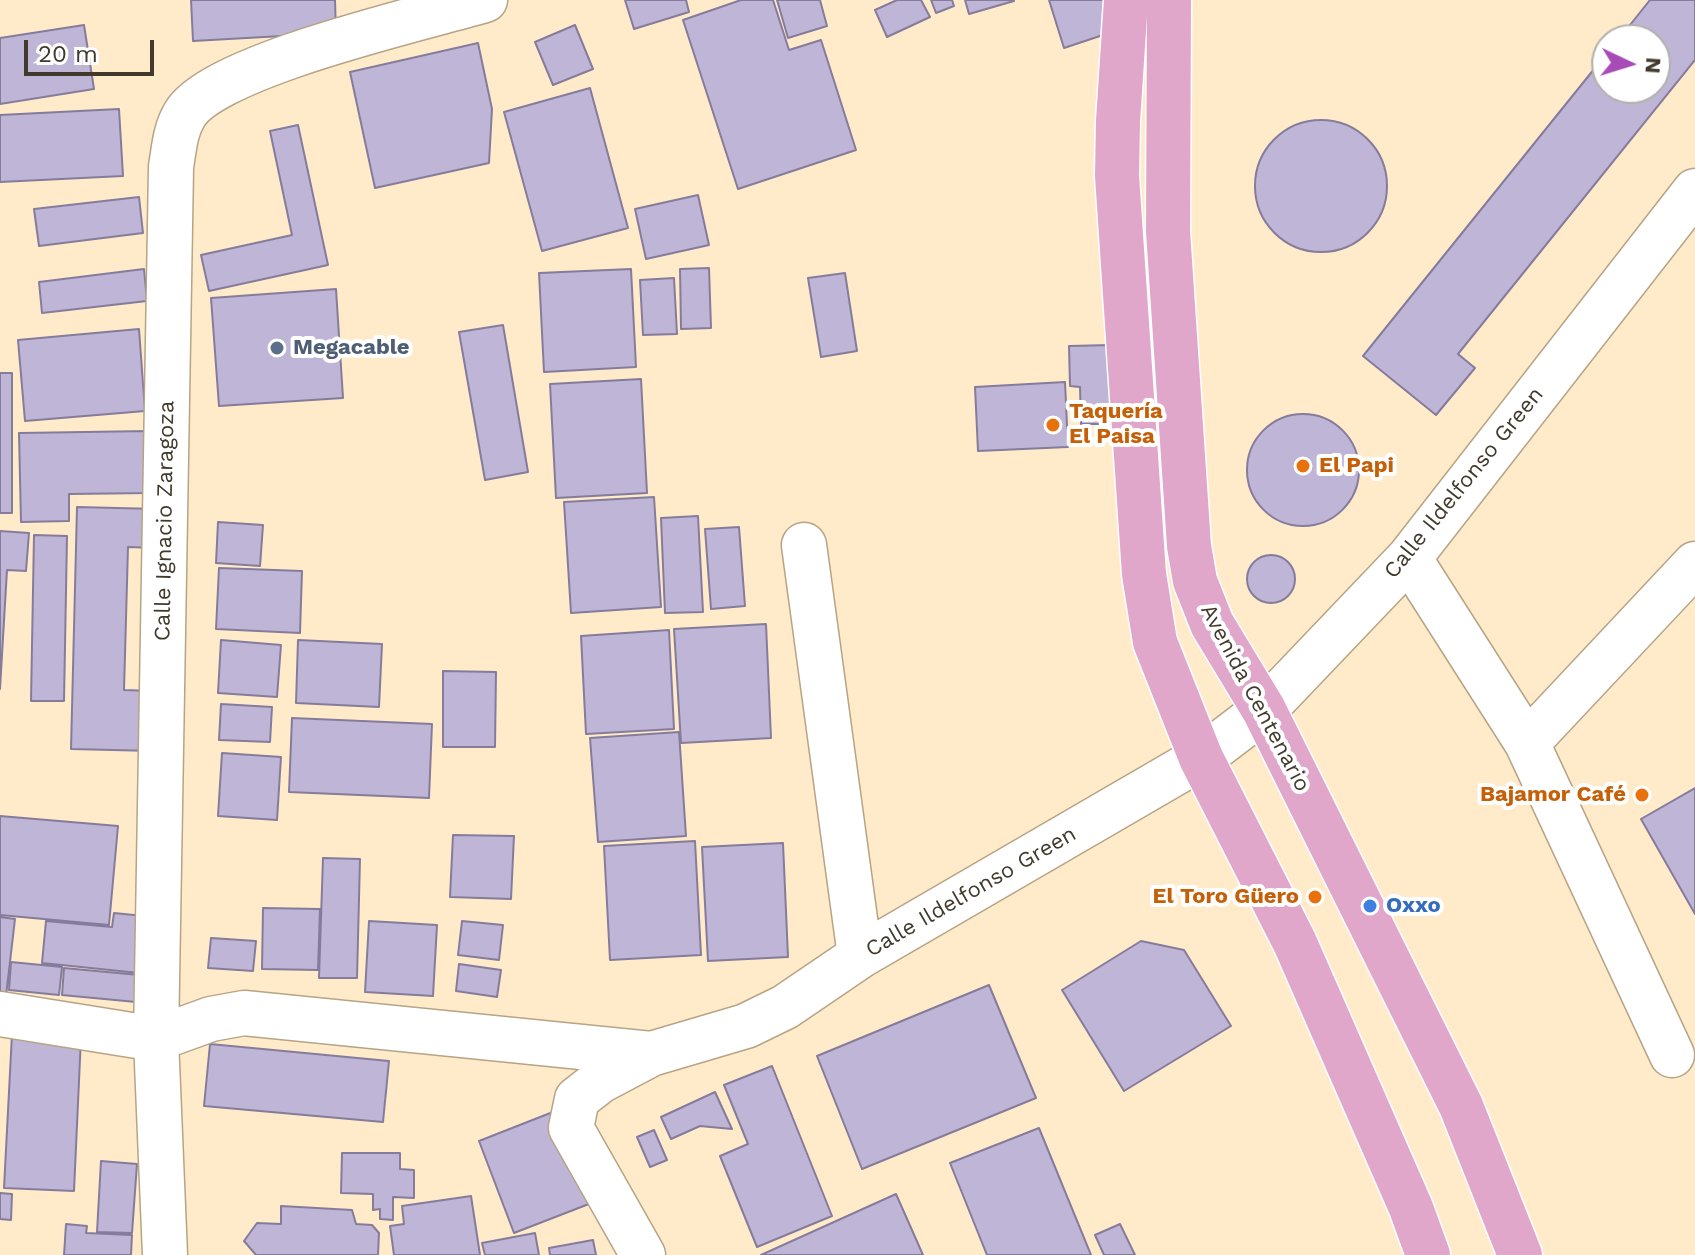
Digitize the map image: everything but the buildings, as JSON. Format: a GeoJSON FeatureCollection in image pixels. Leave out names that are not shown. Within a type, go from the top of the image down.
{"type":"FeatureCollection","features":[{"type":"Feature","properties":{"kind":"main road"},"geometry":{"type":"LineString","coordinates":[[1126,0],[1117,176],[1144,574],[1155,642],[1201,758],[1295,943],[1411,1208],[1428,1255]]}},
{"type":"Feature","properties":{"kind":"main road","name":"Avenida Centenario"},"geometry":{"type":"LineString","coordinates":[[1169,0],[1168,231],[1189,546],[1195,581],[1212,624],[1264,710],[1461,1106],[1520,1255]]}},
{"type":"Feature","properties":{"kind":"street","name":"Calle Ignacio Zaragoza"},"geometry":{"type":"LineString","coordinates":[[165,1255],[156,1039],[171,167],[176,133],[185,112],[206,94],[276,60],[485,0]]}},
{"type":"Feature","properties":{"kind":"street","name":"Calle Ildelfonso Green"},"geometry":{"type":"LineString","coordinates":[[0,1014],[156,1039],[211,1019],[244,1013],[651,1054],[746,1026],[785,1007],[860,956],[1201,758],[1264,710],[1409,558],[1695,191]]}},
{"type":"Feature","properties":{"kind":"street"},"geometry":{"type":"LineString","coordinates":[[804,545],[860,956]]}},
{"type":"Feature","properties":{"kind":"street"},"geometry":{"type":"LineString","coordinates":[[1409,558],[1527,743],[1672,1055]]}},
{"type":"Feature","properties":{"kind":"street"},"geometry":{"type":"LineString","coordinates":[[1527,743],[1695,564]]}},
{"type":"Feature","properties":{"kind":"street"},"geometry":{"type":"LineString","coordinates":[[643,1255],[571,1128],[577,1099],[600,1081],[651,1054]]}},
{"type":"Feature","properties":{"kind":"place","name":"Megacable"},"geometry":{"type":"Point","coordinates":[277,348]}},
{"type":"Feature","properties":{"kind":"place","name":"Taquería El Paisa"},"geometry":{"type":"Point","coordinates":[1053,425]}},
{"type":"Feature","properties":{"kind":"place","name":"El Papi"},"geometry":{"type":"Point","coordinates":[1303,466]}},
{"type":"Feature","properties":{"kind":"place","name":"Bajamor Café"},"geometry":{"type":"Point","coordinates":[1642,795]}},
{"type":"Feature","properties":{"kind":"place","name":"El Toro Güero"},"geometry":{"type":"Point","coordinates":[1315,897]}},
{"type":"Feature","properties":{"kind":"place","name":"Oxxo"},"geometry":{"type":"Point","coordinates":[1370,906]}}]}
